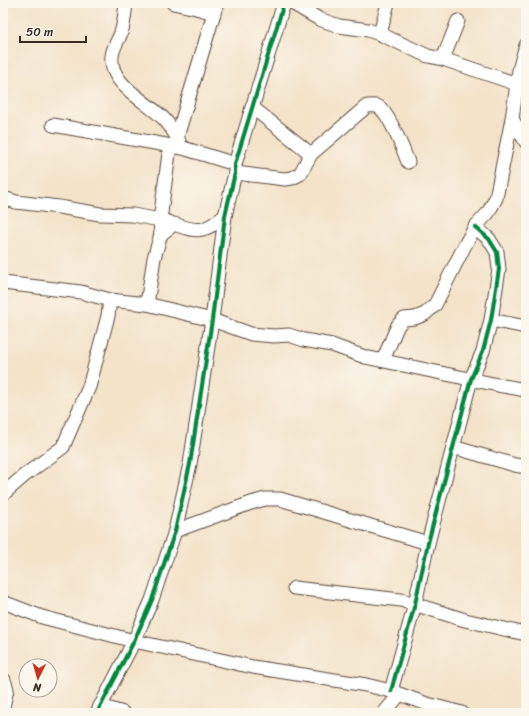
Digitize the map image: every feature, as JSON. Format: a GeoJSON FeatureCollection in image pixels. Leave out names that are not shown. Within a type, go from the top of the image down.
{"type":"FeatureCollection","features":[{"type":"Feature","properties":{"kind":"street"},"geometry":{"type":"LineString","coordinates":[[126,3],[120,35],[114,45],[112,57],[113,67],[117,77],[124,85],[164,119],[177,143]]}},
{"type":"Feature","properties":{"kind":"street"},"geometry":{"type":"LineString","coordinates":[[147,304],[154,258],[161,234],[160,220],[177,143],[215,8],[196,8],[173,3]]}},
{"type":"Feature","properties":{"kind":"street"},"geometry":{"type":"LineString","coordinates":[[123,713],[99,710],[134,641],[152,600],[175,531],[190,464],[212,320],[225,216],[235,169],[252,107],[284,3]]}},
{"type":"Feature","properties":{"kind":"street"},"geometry":{"type":"LineString","coordinates":[[292,3],[319,19],[339,26],[368,30],[428,56],[442,59],[521,85]]}},
{"type":"Feature","properties":{"kind":"street"},"geometry":{"type":"LineString","coordinates":[[380,34],[388,3]]}},
{"type":"Feature","properties":{"kind":"street"},"geometry":{"type":"LineString","coordinates":[[442,59],[458,21]]}},
{"type":"Feature","properties":{"kind":"street"},"geometry":{"type":"LineString","coordinates":[[383,360],[398,325],[404,319],[415,318],[425,314],[435,305],[455,263],[475,227],[488,213],[496,198],[512,119],[521,85],[519,70],[526,45]]}},
{"type":"Feature","properties":{"kind":"street"},"geometry":{"type":"LineString","coordinates":[[53,125],[177,143],[235,169],[285,179],[292,178],[300,174],[311,154],[367,106],[375,106],[379,107],[385,114],[397,135],[408,162]]}},
{"type":"Feature","properties":{"kind":"street"},"geometry":{"type":"LineString","coordinates":[[252,107],[311,154]]}},
{"type":"Feature","properties":{"kind":"street"},"geometry":{"type":"LineString","coordinates":[[512,119],[526,142]]}},
{"type":"Feature","properties":{"kind":"street"},"geometry":{"type":"LineString","coordinates":[[3,198],[16,202],[100,214],[133,215],[160,220],[191,230],[202,230],[211,227],[225,216]]}},
{"type":"Feature","properties":{"kind":"street"},"geometry":{"type":"LineString","coordinates":[[161,234],[174,224]]}},
{"type":"Feature","properties":{"kind":"street"},"geometry":{"type":"LineString","coordinates":[[384,713],[395,693],[428,544],[471,379],[483,351],[491,320],[499,269],[497,252],[489,239],[475,227]]}},
{"type":"Feature","properties":{"kind":"street"},"geometry":{"type":"LineString","coordinates":[[3,283],[81,292],[110,300],[147,304],[212,320],[251,334],[274,336],[289,335],[304,340],[332,345],[365,357],[526,390]]}},
{"type":"Feature","properties":{"kind":"street"},"geometry":{"type":"LineString","coordinates":[[3,494],[25,475],[63,447],[89,386],[108,316],[110,300]]}},
{"type":"Feature","properties":{"kind":"street"},"geometry":{"type":"LineString","coordinates":[[491,320],[526,327]]}},
{"type":"Feature","properties":{"kind":"street"},"geometry":{"type":"LineString","coordinates":[[453,447],[526,467]]}},
{"type":"Feature","properties":{"kind":"street"},"geometry":{"type":"LineString","coordinates":[[175,531],[251,503],[265,499],[280,499],[428,544]]}},
{"type":"Feature","properties":{"kind":"street"},"geometry":{"type":"LineString","coordinates":[[294,588],[390,599],[415,604],[465,620],[526,634]]}},
{"type":"Feature","properties":{"kind":"street"},"geometry":{"type":"LineString","coordinates":[[3,602],[42,617],[134,641],[253,667],[366,684],[427,704],[462,713]]}},
{"type":"Feature","properties":{"kind":"street"},"geometry":{"type":"LineString","coordinates":[[3,679],[6,689],[3,707]]}},
{"type":"Feature","properties":{"kind":"cycle path"},"geometry":{"type":"LineString","coordinates":[[97,713],[134,641],[152,600],[175,531],[190,464],[212,320],[225,216],[235,173],[235,164],[284,3]]}},
{"type":"Feature","properties":{"kind":"cycle path"},"geometry":{"type":"LineString","coordinates":[[391,691],[415,604],[428,543],[471,379],[483,351],[491,320],[499,269],[497,252],[489,239],[475,227]]}}]}
